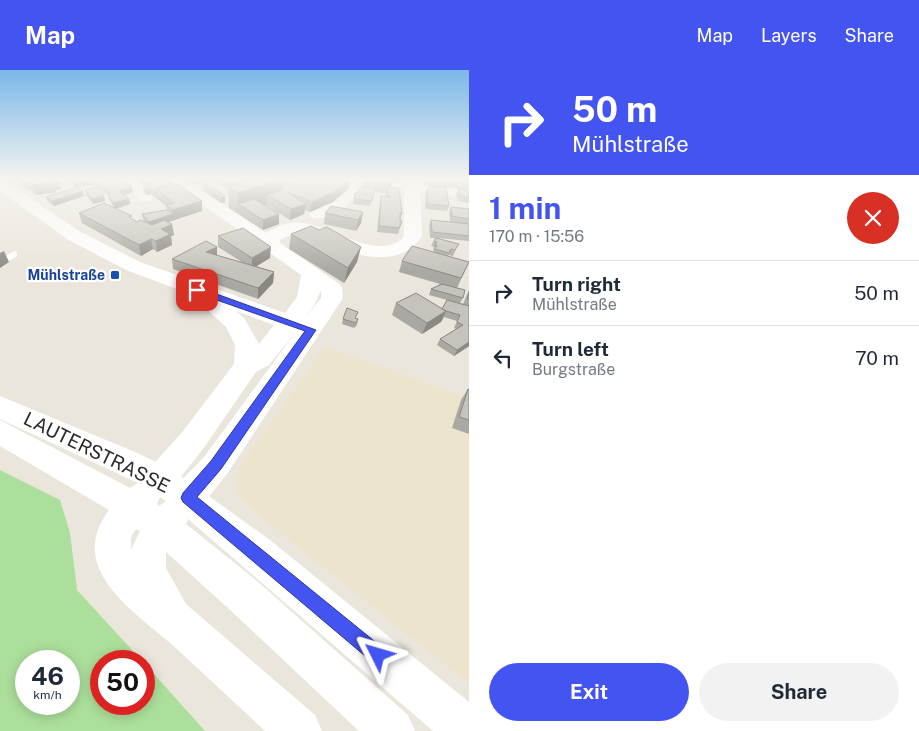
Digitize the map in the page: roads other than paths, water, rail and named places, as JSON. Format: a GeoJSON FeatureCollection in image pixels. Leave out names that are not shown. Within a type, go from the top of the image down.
{"type":"FeatureCollection","features":[{"type":"Feature","properties":{"kind":"street"},"geometry":{"type":"LineString","coordinates":[[38,210],[106,254],[150,273],[300,326]]}},
{"type":"Feature","properties":{"kind":"street"},"geometry":{"type":"LineString","coordinates":[[161,503],[216,465],[300,326],[312,284],[311,274],[219,210]]}},
{"type":"Feature","properties":{"kind":"street"},"geometry":{"type":"LineString","coordinates":[[318,214],[325,210]]}},
{"type":"Feature","properties":{"kind":"street"},"geometry":{"type":"LineString","coordinates":[[271,246],[271,238],[278,232],[308,229],[322,231],[354,247],[371,250],[413,250],[411,243],[413,236],[413,210]]}},
{"type":"Feature","properties":{"kind":"street"},"geometry":{"type":"LineString","coordinates":[[413,220],[434,222]]}},
{"type":"Feature","properties":{"kind":"street"},"geometry":{"type":"LineString","coordinates":[[197,290],[212,300],[236,323],[247,344],[247,366]]}},
{"type":"Feature","properties":{"kind":"street"},"geometry":{"type":"LineString","coordinates":[[299,731],[177,622],[148,573],[146,560],[161,503],[193,440],[247,366],[260,359],[300,326]]}},
{"type":"Feature","properties":{"kind":"street","name":"LAUTERSTRASSE"},"geometry":{"type":"LineString","coordinates":[[0,407],[124,460],[242,594],[392,731]]}},
{"type":"Feature","properties":{"kind":"street","name":"LAUTERSTRASSE"},"geometry":{"type":"LineString","coordinates":[[0,432],[161,503],[468,731]]}},
{"type":"Feature","properties":{"kind":"lane"},"geometry":{"type":"LineString","coordinates":[[0,264],[14,254]]}},
{"type":"Feature","properties":{"kind":"place","name":"Mühlstraße"},"geometry":{"type":"Point","coordinates":[115,275]}}]}
